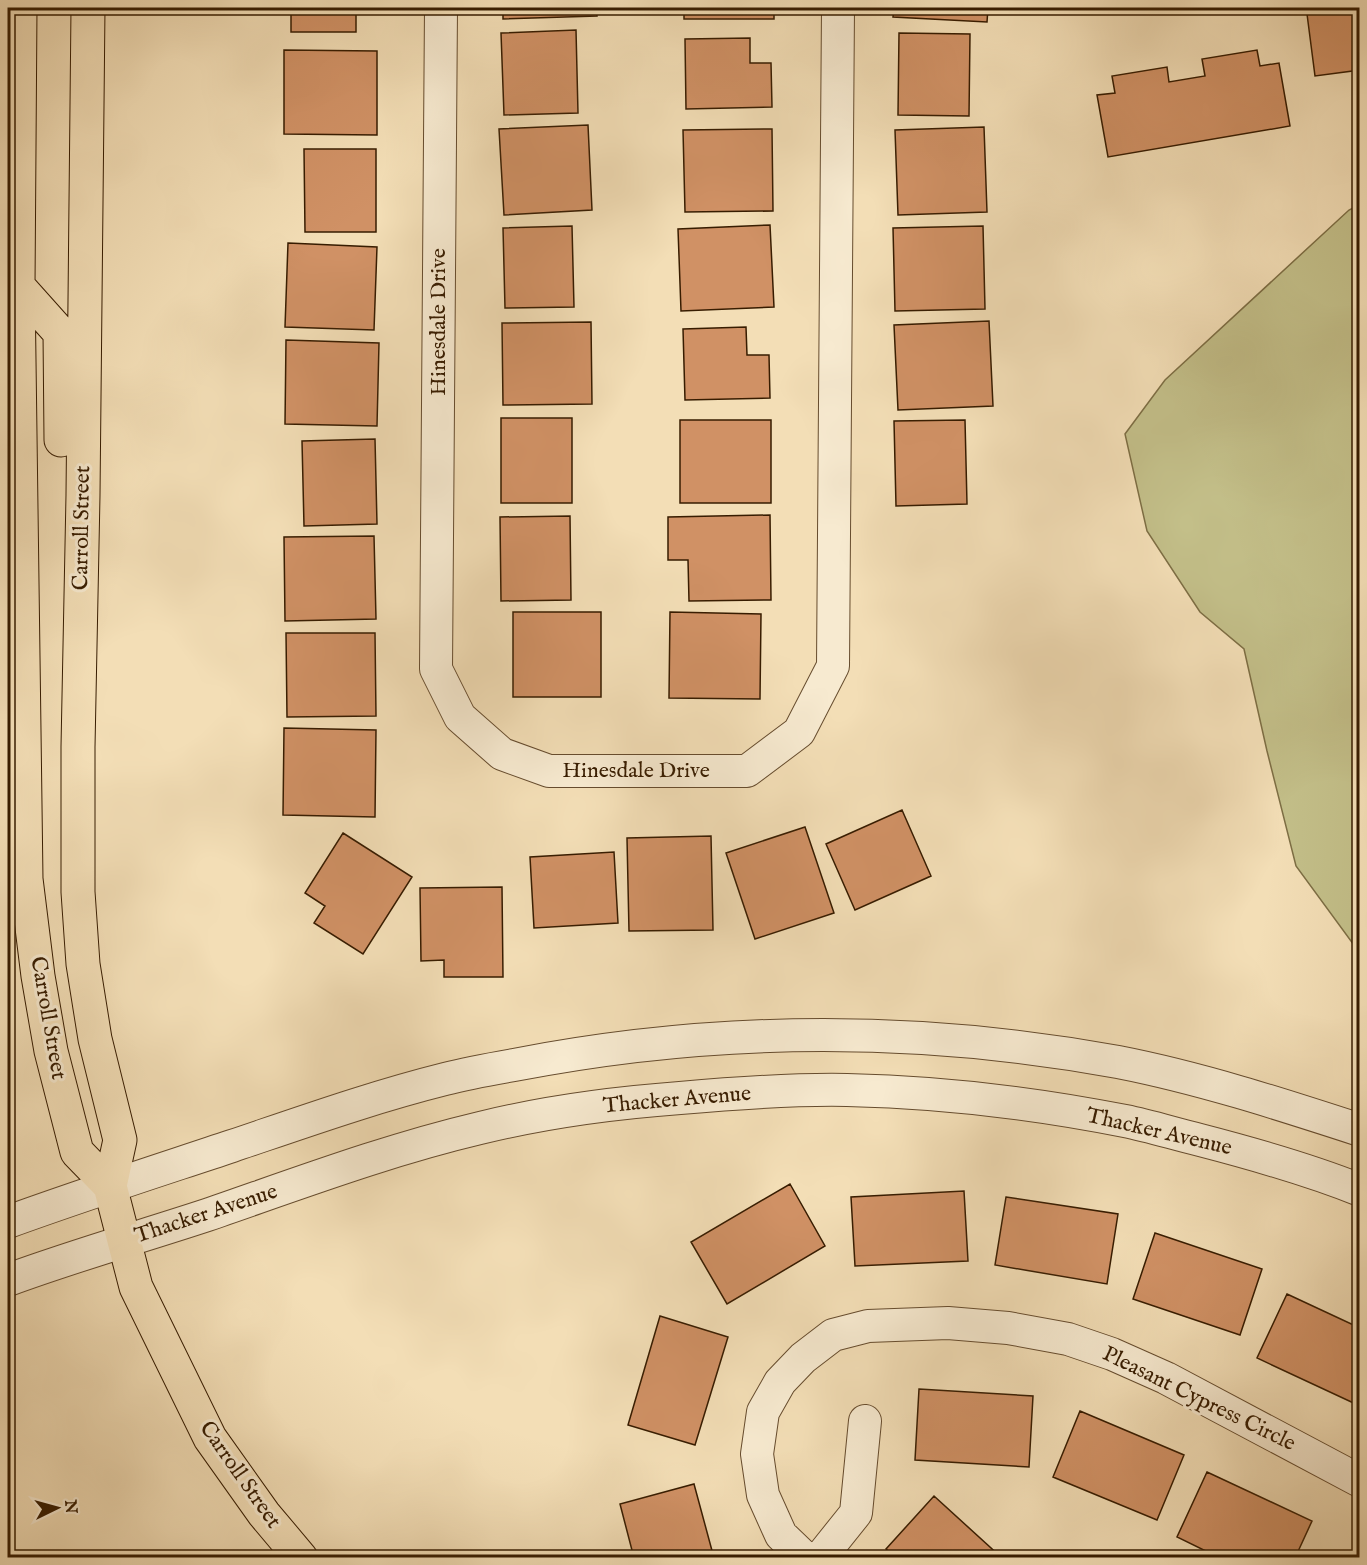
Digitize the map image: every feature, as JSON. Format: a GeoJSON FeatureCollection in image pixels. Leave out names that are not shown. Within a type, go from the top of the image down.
{"type":"FeatureCollection","features":[{"type":"Feature","properties":{"kind":"main road","name":"Carroll Street"},"geometry":{"type":"LineString","coordinates":[[20,8],[13,286],[22,541],[15,725],[26,879],[51,1051],[76,1152],[110,1186]]}},
{"type":"Feature","properties":{"kind":"main road","name":"Carroll Street"},"geometry":{"type":"LineString","coordinates":[[88,8],[78,892],[83,964],[95,1039],[120,1140],[110,1186],[136,1287],[210,1438],[264,1514],[301,1557]]}},
{"type":"Feature","properties":{"kind":"main road"},"geometry":{"type":"LineString","coordinates":[[13,286],[60,333],[62,403],[60,707],[78,747]]}},
{"type":"Feature","properties":{"kind":"street","name":"Hinesdale Drive"},"geometry":{"type":"LineString","coordinates":[[441,8],[436,669],[460,717],[502,754],[549,771],[747,771],[799,732],[833,666],[838,8]]}},
{"type":"Feature","properties":{"kind":"street"},"geometry":{"type":"LineString","coordinates":[[8,1222],[352,1105],[447,1078],[554,1057],[639,1045],[742,1036],[830,1034],[920,1038],[1005,1045],[1118,1062],[1218,1085],[1359,1130]]}},
{"type":"Feature","properties":{"kind":"street","name":"Thacker Avenue"},"geometry":{"type":"LineString","coordinates":[[8,1280],[62,1260],[124,1242],[365,1161],[482,1127],[636,1101],[744,1092],[847,1090],[967,1097],[1065,1111],[1128,1122],[1214,1144],[1274,1161],[1359,1190]]}},
{"type":"Feature","properties":{"kind":"street","name":"Pleasant Cypress Circle"},"geometry":{"type":"LineString","coordinates":[[805,1557],[781,1535],[763,1495],[757,1454],[763,1412],[780,1382],[803,1358],[833,1335],[868,1326],[948,1323],[1008,1328],[1068,1339],[1112,1354],[1166,1378],[1359,1481]]}},
{"type":"Feature","properties":{"kind":"street"},"geometry":{"type":"LineString","coordinates":[[820,1557],[856,1513],[865,1421]]}},
{"type":"Feature","properties":{"kind":"shaded area"},"geometry":{"type":"Polygon","coordinates":[[[1359,205],[1359,952],[1296,866],[1244,649],[1200,612],[1147,531],[1125,434],[1165,380],[1349,210],[1359,205]]]}},
{"type":"Feature","properties":{"kind":"building"},"geometry":{"type":"Polygon","coordinates":[[[291,8],[356,8],[356,32],[291,32],[291,8]]]}},
{"type":"Feature","properties":{"kind":"building"},"geometry":{"type":"Polygon","coordinates":[[[503,8],[596,8],[597,16],[503,19],[503,8]]]}},
{"type":"Feature","properties":{"kind":"building"},"geometry":{"type":"Polygon","coordinates":[[[684,8],[774,8],[774,19],[684,19],[684,8]]]}},
{"type":"Feature","properties":{"kind":"building"},"geometry":{"type":"Polygon","coordinates":[[[894,8],[988,8],[987,22],[893,17],[894,8]]]}},
{"type":"Feature","properties":{"kind":"building"},"geometry":{"type":"Polygon","coordinates":[[[1326,8],[1360,8],[1360,70],[1315,76],[1307,14],[1327,12],[1326,8]]]}},
{"type":"Feature","properties":{"kind":"building"},"geometry":{"type":"Polygon","coordinates":[[[576,30],[578,113],[504,115],[501,33],[576,30]]]}},
{"type":"Feature","properties":{"kind":"building"},"geometry":{"type":"Polygon","coordinates":[[[899,33],[970,34],[969,116],[898,115],[899,33]]]}},
{"type":"Feature","properties":{"kind":"building"},"geometry":{"type":"Polygon","coordinates":[[[750,38],[750,63],[771,63],[772,107],[686,109],[685,39],[750,38]]]}},
{"type":"Feature","properties":{"kind":"building"},"geometry":{"type":"Polygon","coordinates":[[[284,50],[377,51],[377,135],[284,134],[284,50]]]}},
{"type":"Feature","properties":{"kind":"building"},"geometry":{"type":"Polygon","coordinates":[[[1257,50],[1260,66],[1279,63],[1290,126],[1108,157],[1097,95],[1115,93],[1112,76],[1167,67],[1169,82],[1205,76],[1202,59],[1257,50]]]}},
{"type":"Feature","properties":{"kind":"building"},"geometry":{"type":"Polygon","coordinates":[[[588,125],[592,210],[504,215],[499,129],[588,125]]]}},
{"type":"Feature","properties":{"kind":"building"},"geometry":{"type":"Polygon","coordinates":[[[984,127],[987,212],[898,215],[895,130],[984,127]]]}},
{"type":"Feature","properties":{"kind":"building"},"geometry":{"type":"Polygon","coordinates":[[[772,129],[773,211],[685,212],[683,130],[772,129]]]}},
{"type":"Feature","properties":{"kind":"building"},"geometry":{"type":"Polygon","coordinates":[[[304,149],[376,149],[376,232],[305,232],[304,149]]]}},
{"type":"Feature","properties":{"kind":"building"},"geometry":{"type":"Polygon","coordinates":[[[770,225],[774,307],[681,311],[678,229],[770,225]]]}},
{"type":"Feature","properties":{"kind":"building"},"geometry":{"type":"Polygon","coordinates":[[[572,226],[574,307],[505,308],[503,228],[572,226]]]}},
{"type":"Feature","properties":{"kind":"building"},"geometry":{"type":"Polygon","coordinates":[[[983,226],[985,309],[895,311],[893,228],[983,226]]]}},
{"type":"Feature","properties":{"kind":"building"},"geometry":{"type":"Polygon","coordinates":[[[288,243],[377,247],[374,330],[285,327],[288,243]]]}},
{"type":"Feature","properties":{"kind":"building"},"geometry":{"type":"Polygon","coordinates":[[[989,321],[993,406],[898,410],[894,325],[989,321]]]}},
{"type":"Feature","properties":{"kind":"building"},"geometry":{"type":"Polygon","coordinates":[[[591,322],[592,404],[503,405],[502,323],[591,322]]]}},
{"type":"Feature","properties":{"kind":"building"},"geometry":{"type":"Polygon","coordinates":[[[746,327],[747,355],[769,355],[770,398],[685,400],[683,329],[746,327]]]}},
{"type":"Feature","properties":{"kind":"building"},"geometry":{"type":"Polygon","coordinates":[[[286,340],[379,343],[377,426],[285,424],[286,340]]]}},
{"type":"Feature","properties":{"kind":"building"},"geometry":{"type":"Polygon","coordinates":[[[501,418],[572,418],[572,503],[501,503],[501,418]]]}},
{"type":"Feature","properties":{"kind":"building"},"geometry":{"type":"Polygon","coordinates":[[[680,420],[771,420],[771,503],[680,503],[680,420]]]}},
{"type":"Feature","properties":{"kind":"building"},"geometry":{"type":"Polygon","coordinates":[[[965,420],[967,504],[896,506],[894,421],[965,420]]]}},
{"type":"Feature","properties":{"kind":"building"},"geometry":{"type":"Polygon","coordinates":[[[375,439],[377,524],[304,526],[302,441],[375,439]]]}},
{"type":"Feature","properties":{"kind":"building"},"geometry":{"type":"Polygon","coordinates":[[[770,515],[771,600],[689,601],[688,560],[668,560],[668,517],[770,515]]]}},
{"type":"Feature","properties":{"kind":"building"},"geometry":{"type":"Polygon","coordinates":[[[570,516],[571,600],[501,601],[500,517],[570,516]]]}},
{"type":"Feature","properties":{"kind":"building"},"geometry":{"type":"Polygon","coordinates":[[[374,536],[376,619],[285,621],[284,537],[374,536]]]}},
{"type":"Feature","properties":{"kind":"building"},"geometry":{"type":"Polygon","coordinates":[[[513,612],[601,612],[601,697],[513,697],[513,612]]]}},
{"type":"Feature","properties":{"kind":"building"},"geometry":{"type":"Polygon","coordinates":[[[670,612],[761,614],[760,699],[669,698],[670,612]]]}},
{"type":"Feature","properties":{"kind":"building"},"geometry":{"type":"Polygon","coordinates":[[[286,633],[375,633],[376,716],[287,717],[286,633]]]}},
{"type":"Feature","properties":{"kind":"building"},"geometry":{"type":"Polygon","coordinates":[[[284,728],[376,730],[375,817],[283,815],[284,728]]]}},
{"type":"Feature","properties":{"kind":"building"},"geometry":{"type":"Polygon","coordinates":[[[902,810],[931,876],[855,910],[826,844],[902,810]]]}},
{"type":"Feature","properties":{"kind":"building"},"geometry":{"type":"Polygon","coordinates":[[[805,827],[834,913],[755,939],[726,853],[805,827]]]}},
{"type":"Feature","properties":{"kind":"building"},"geometry":{"type":"Polygon","coordinates":[[[343,833],[412,877],[363,954],[314,923],[325,906],[305,893],[343,833]]]}},
{"type":"Feature","properties":{"kind":"building"},"geometry":{"type":"Polygon","coordinates":[[[711,836],[713,930],[629,931],[627,838],[711,836]]]}},
{"type":"Feature","properties":{"kind":"building"},"geometry":{"type":"Polygon","coordinates":[[[614,852],[618,923],[534,928],[530,857],[614,852]]]}},
{"type":"Feature","properties":{"kind":"building"},"geometry":{"type":"Polygon","coordinates":[[[502,887],[503,977],[444,977],[444,960],[421,961],[420,888],[502,887]]]}},
{"type":"Feature","properties":{"kind":"building"},"geometry":{"type":"Polygon","coordinates":[[[790,1184],[825,1246],[727,1304],[691,1242],[790,1184]]]}},
{"type":"Feature","properties":{"kind":"building"},"geometry":{"type":"Polygon","coordinates":[[[964,1191],[968,1261],[855,1266],[851,1197],[964,1191]]]}},
{"type":"Feature","properties":{"kind":"building"},"geometry":{"type":"Polygon","coordinates":[[[1006,1197],[1118,1214],[1107,1284],[995,1265],[1006,1197]]]}},
{"type":"Feature","properties":{"kind":"building"},"geometry":{"type":"Polygon","coordinates":[[[1155,1233],[1262,1269],[1240,1335],[1133,1299],[1155,1233]]]}},
{"type":"Feature","properties":{"kind":"building"},"geometry":{"type":"Polygon","coordinates":[[[1287,1294],[1360,1328],[1360,1406],[1257,1358],[1287,1294]]]}},
{"type":"Feature","properties":{"kind":"building"},"geometry":{"type":"Polygon","coordinates":[[[660,1316],[728,1337],[695,1445],[628,1425],[660,1316]]]}},
{"type":"Feature","properties":{"kind":"building"},"geometry":{"type":"Polygon","coordinates":[[[919,1389],[1033,1396],[1029,1467],[915,1460],[919,1389]]]}},
{"type":"Feature","properties":{"kind":"building"},"geometry":{"type":"Polygon","coordinates":[[[1080,1411],[1184,1455],[1157,1520],[1053,1477],[1080,1411]]]}},
{"type":"Feature","properties":{"kind":"building"},"geometry":{"type":"Polygon","coordinates":[[[1207,1472],[1312,1521],[1295,1558],[1220,1558],[1177,1537],[1207,1472]]]}},
{"type":"Feature","properties":{"kind":"building"},"geometry":{"type":"Polygon","coordinates":[[[694,1484],[714,1558],[634,1558],[620,1504],[694,1484]]]}},
{"type":"Feature","properties":{"kind":"building"},"geometry":{"type":"Polygon","coordinates":[[[934,1496],[1002,1558],[896,1558],[886,1549],[934,1496]]]}}]}
